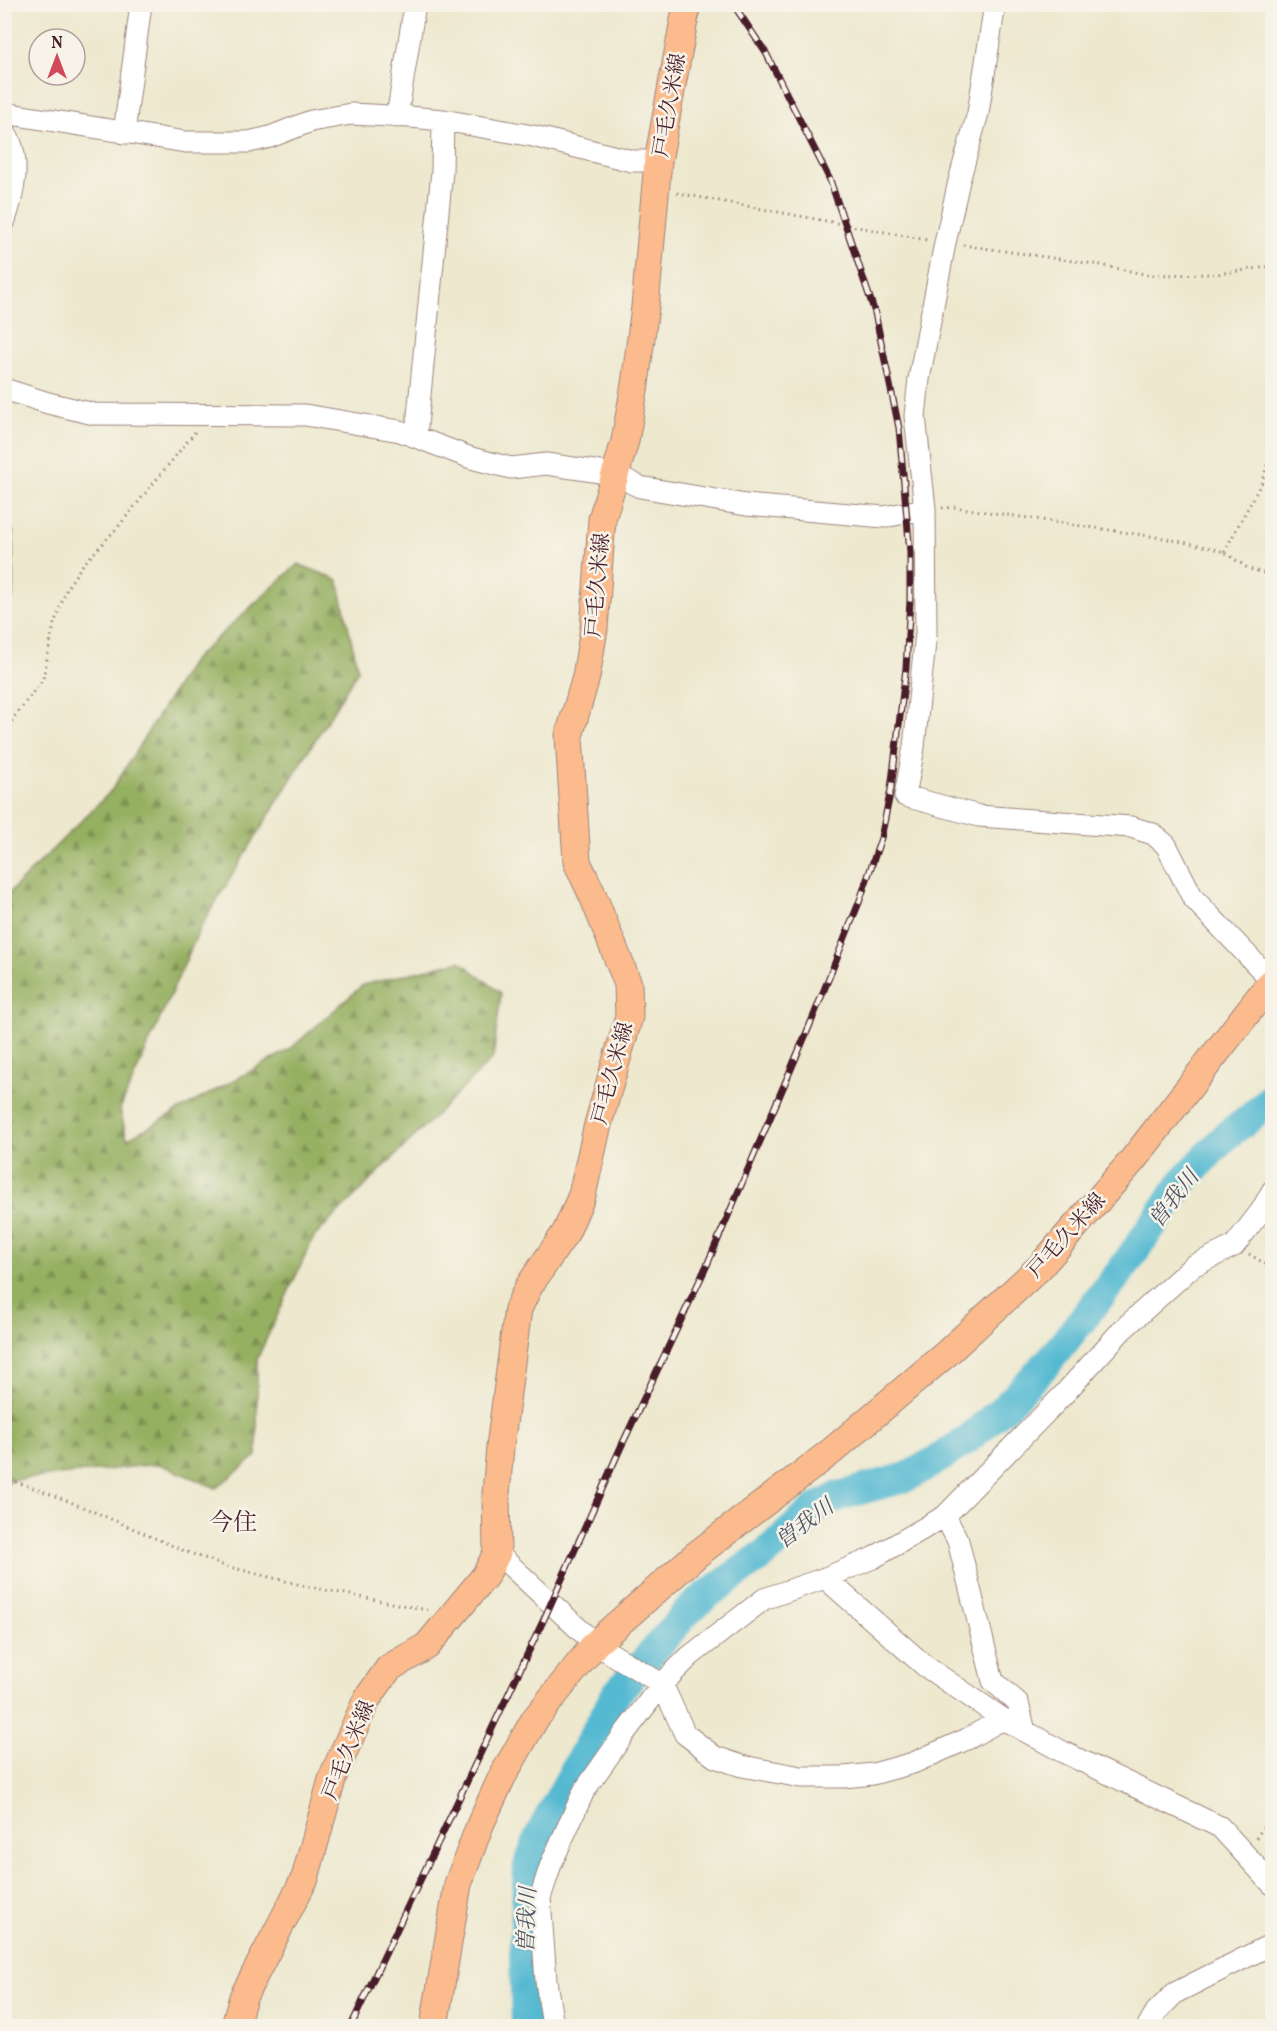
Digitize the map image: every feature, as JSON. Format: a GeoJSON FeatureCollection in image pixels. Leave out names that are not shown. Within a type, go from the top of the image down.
{"type":"FeatureCollection","features":[{"type":"Feature","properties":{"kind":"main road","name":"戸毛久米線"},"geometry":{"type":"LineString","coordinates":[[235,2026],[243,1997],[305,1878],[333,1776],[367,1699],[389,1668],[427,1646],[485,1576],[497,1553],[496,1494],[500,1446],[518,1309],[529,1286],[566,1232],[582,1196],[598,1124],[629,1017],[628,984],[577,862],[569,736],[586,677],[594,629],[602,519],[625,441],[635,384],[645,306],[658,161],[687,4]]}},
{"type":"Feature","properties":{"kind":"main road","name":"戸毛久米線"},"geometry":{"type":"LineString","coordinates":[[434,2026],[458,1884],[480,1825],[502,1778],[535,1719],[595,1644],[696,1555],[832,1451],[947,1353],[1040,1268],[1132,1161],[1272,981]]}},
{"type":"Feature","properties":{"kind":"street"},"geometry":{"type":"LineString","coordinates":[[124,133],[141,4]]}},
{"type":"Feature","properties":{"kind":"street"},"geometry":{"type":"LineString","coordinates":[[397,117],[415,4]]}},
{"type":"Feature","properties":{"kind":"street"},"geometry":{"type":"LineString","coordinates":[[995,4],[978,113],[945,243],[919,379],[915,416],[925,509],[926,633],[914,747],[905,796],[979,816],[1131,827],[1153,834],[1166,845],[1193,898],[1272,981]]}},
{"type":"Feature","properties":{"kind":"street"},"geometry":{"type":"LineString","coordinates":[[4,113],[186,142],[249,142],[311,122],[351,114],[443,120],[533,136],[632,161],[658,161]]}},
{"type":"Feature","properties":{"kind":"street"},"geometry":{"type":"LineString","coordinates":[[416,436],[442,171],[443,120]]}},
{"type":"Feature","properties":{"kind":"street"},"geometry":{"type":"LineString","coordinates":[[4,130],[12,141],[15,184],[12,202],[4,223]]}},
{"type":"Feature","properties":{"kind":"street"},"geometry":{"type":"LineString","coordinates":[[4,388],[48,403],[94,414],[305,415],[400,431],[471,458],[511,468],[546,464],[614,474],[640,487],[746,505],[884,516],[925,509]]}},
{"type":"Feature","properties":{"kind":"street"},"geometry":{"type":"LineString","coordinates":[[553,2026],[546,1981],[540,1898],[551,1864],[584,1791],[662,1684],[690,1656],[764,1599],[825,1578],[873,1558],[945,1516],[1064,1394],[1122,1330],[1193,1266],[1234,1246],[1261,1211],[1272,1191]]}},
{"type":"Feature","properties":{"kind":"street"},"geometry":{"type":"LineString","coordinates":[[945,1516],[958,1541],[993,1681],[1018,1703],[1025,1731]]}},
{"type":"Feature","properties":{"kind":"street"},"geometry":{"type":"LineString","coordinates":[[497,1553],[595,1644],[662,1684],[685,1734],[715,1757],[742,1766],[801,1778],[844,1778],[873,1774],[913,1763],[967,1739],[1003,1719]]}},
{"type":"Feature","properties":{"kind":"street"},"geometry":{"type":"LineString","coordinates":[[825,1578],[925,1666],[1003,1719],[1063,1752],[1220,1827],[1272,1884]]}},
{"type":"Feature","properties":{"kind":"street"},"geometry":{"type":"LineString","coordinates":[[1148,2026],[1156,2012],[1175,1993],[1272,1944]]}},
{"type":"Feature","properties":{"kind":"path"},"geometry":{"type":"LineString","coordinates":[[654,194],[670,192],[945,243],[1101,265],[1149,275],[1216,274],[1268,267],[1272,269]]}},
{"type":"Feature","properties":{"kind":"path"},"geometry":{"type":"LineString","coordinates":[[4,731],[43,679],[54,624],[67,588],[81,567],[118,527],[210,414]]}},
{"type":"Feature","properties":{"kind":"path"},"geometry":{"type":"LineString","coordinates":[[1224,552],[1263,480],[1272,446]]}},
{"type":"Feature","properties":{"kind":"path"},"geometry":{"type":"LineString","coordinates":[[925,509],[954,507],[1162,538],[1224,552],[1249,570],[1272,575]]}},
{"type":"Feature","properties":{"kind":"path"},"geometry":{"type":"LineString","coordinates":[[1234,1246],[1272,1268]]}},
{"type":"Feature","properties":{"kind":"path"},"geometry":{"type":"LineString","coordinates":[[4,1478],[60,1498],[183,1551],[206,1557],[218,1564],[305,1586],[453,1615]]}},
{"type":"Feature","properties":{"kind":"path"},"geometry":{"type":"LineString","coordinates":[[1245,1854],[1272,1814]]}},
{"type":"Feature","properties":{"kind":"green space"},"geometry":{"type":"Polygon","coordinates":[[[5,526],[13,531],[13,596],[5,615],[5,526]]]}},
{"type":"Feature","properties":{"kind":"green space"},"geometry":{"type":"Polygon","coordinates":[[[298,564],[338,580],[358,670],[201,926],[120,1109],[127,1139],[289,1050],[363,985],[460,961],[501,993],[493,1058],[314,1237],[257,1359],[257,1456],[216,1488],[159,1464],[13,1480],[5,1484],[5,897],[111,791],[192,661],[298,564]]]}},
{"type":"Feature","properties":{"kind":"waterway","name":"曽我川"},"geometry":{"type":"LineString","coordinates":[[526,2026],[524,1952],[528,1866],[541,1832],[616,1694],[686,1613],[704,1597],[766,1553],[815,1509],[839,1496],[907,1477],[968,1439],[1006,1406],[1049,1361],[1120,1272],[1184,1180],[1228,1134],[1250,1118],[1272,1097]]}},
{"type":"Feature","properties":{"kind":"railway"},"geometry":{"type":"LineString","coordinates":[[351,2026],[544,1619],[620,1449],[707,1265],[812,1020],[860,900],[881,838],[891,789],[906,668],[910,600],[910,553],[899,428],[875,313],[830,180],[766,53],[733,4]]}},
{"type":"Feature","properties":{"kind":"district","name":"今住"},"geometry":{"type":"Point","coordinates":[233,1522]}}]}
